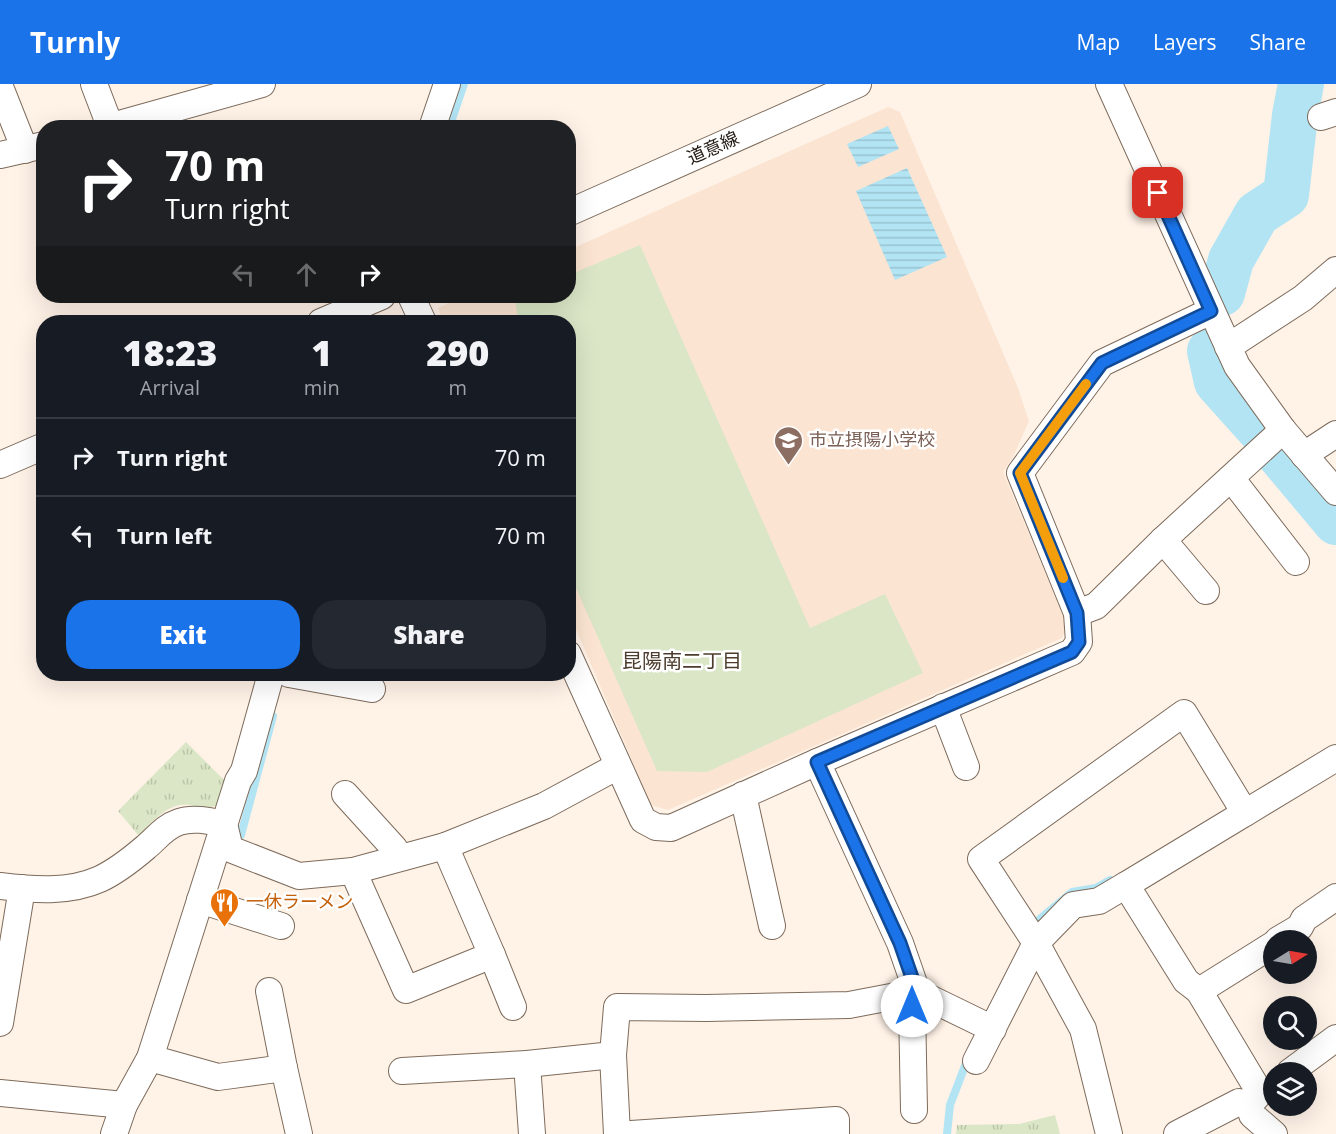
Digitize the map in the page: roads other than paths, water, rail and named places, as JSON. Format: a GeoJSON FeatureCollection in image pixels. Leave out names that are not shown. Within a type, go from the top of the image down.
{"type":"FeatureCollection","features":[{"type":"Feature","properties":{"kind":"street"},"geometry":{"type":"LineString","coordinates":[[94,84],[105,120]]}},
{"type":"Feature","properties":{"kind":"street"},"geometry":{"type":"LineString","coordinates":[[131,120],[238,88],[262,84]]}},
{"type":"Feature","properties":{"kind":"street"},"geometry":{"type":"LineString","coordinates":[[435,120],[447,84]]}},
{"type":"Feature","properties":{"kind":"street","name":"道意線"},"geometry":{"type":"LineString","coordinates":[[576,209],[858,84]]}},
{"type":"Feature","properties":{"kind":"street"},"geometry":{"type":"LineString","coordinates":[[1109,84],[1237,366],[1283,430],[1336,492]]}},
{"type":"Feature","properties":{"kind":"street"},"geometry":{"type":"LineString","coordinates":[[0,87],[34,147],[0,155]]}},
{"type":"Feature","properties":{"kind":"street"},"geometry":{"type":"LineString","coordinates":[[1228,347],[1303,298],[1336,270]]}},
{"type":"Feature","properties":{"kind":"street"},"geometry":{"type":"LineString","coordinates":[[341,315],[372,304]]}},
{"type":"Feature","properties":{"kind":"street"},"geometry":{"type":"LineString","coordinates":[[576,672],[643,820],[656,827],[671,828],[1072,652],[1079,642],[1077,613],[1020,473],[1102,363],[1211,311]]}},
{"type":"Feature","properties":{"kind":"street"},"geometry":{"type":"LineString","coordinates":[[1077,613],[1096,606],[1163,540],[1283,430]]}},
{"type":"Feature","properties":{"kind":"street"},"geometry":{"type":"LineString","coordinates":[[1304,455],[1336,434]]}},
{"type":"Feature","properties":{"kind":"street"},"geometry":{"type":"LineString","coordinates":[[0,465],[36,449]]}},
{"type":"Feature","properties":{"kind":"street"},"geometry":{"type":"LineString","coordinates":[[1230,478],[1296,562]]}},
{"type":"Feature","properties":{"kind":"street"},"geometry":{"type":"LineString","coordinates":[[1163,540],[1206,591]]}},
{"type":"Feature","properties":{"kind":"street"},"geometry":{"type":"LineString","coordinates":[[114,1134],[124,1105],[150,1058],[238,781],[244,771],[269,681]]}},
{"type":"Feature","properties":{"kind":"street"},"geometry":{"type":"LineString","coordinates":[[328,681],[372,689]]}},
{"type":"Feature","properties":{"kind":"street"},"geometry":{"type":"LineString","coordinates":[[943,707],[966,767]]}},
{"type":"Feature","properties":{"kind":"street"},"geometry":{"type":"LineString","coordinates":[[1109,1134],[1083,1029],[1036,943],[981,859],[1184,713],[1245,813]]}},
{"type":"Feature","properties":{"kind":"street"},"geometry":{"type":"LineString","coordinates":[[976,1061],[1036,943],[1073,905],[1099,901],[1336,758]]}},
{"type":"Feature","properties":{"kind":"street"},"geometry":{"type":"LineString","coordinates":[[817,762],[900,943],[917,992],[912,1006],[914,1110]]}},
{"type":"Feature","properties":{"kind":"street"},"geometry":{"type":"LineString","coordinates":[[224,824],[230,849],[300,876],[353,871],[445,846],[544,806],[618,766]]}},
{"type":"Feature","properties":{"kind":"street"},"geometry":{"type":"LineString","coordinates":[[345,794],[400,857]]}},
{"type":"Feature","properties":{"kind":"street"},"geometry":{"type":"LineString","coordinates":[[743,795],[771,927]]}},
{"type":"Feature","properties":{"kind":"street"},"geometry":{"type":"LineString","coordinates":[[0,1023],[11,887],[40,890],[73,887],[99,879],[124,865],[161,831],[180,821],[205,820],[224,824]]}},
{"type":"Feature","properties":{"kind":"street"},"geometry":{"type":"LineString","coordinates":[[445,846],[513,1006]]}},
{"type":"Feature","properties":{"kind":"street"},"geometry":{"type":"LineString","coordinates":[[353,871],[406,990],[492,955]]}},
{"type":"Feature","properties":{"kind":"street"},"geometry":{"type":"LineString","coordinates":[[1126,885],[1186,981],[1199,991],[1261,1094]]}},
{"type":"Feature","properties":{"kind":"street"},"geometry":{"type":"LineString","coordinates":[[1295,930],[1300,927],[1304,919],[1336,897]]}},
{"type":"Feature","properties":{"kind":"street"},"geometry":{"type":"LineString","coordinates":[[200,900],[281,926]]}},
{"type":"Feature","properties":{"kind":"street"},"geometry":{"type":"LineString","coordinates":[[1199,991],[1263,951]]}},
{"type":"Feature","properties":{"kind":"street"},"geometry":{"type":"LineString","coordinates":[[616,1134],[613,1055],[617,1007],[849,1005],[917,992],[993,1029]]}},
{"type":"Feature","properties":{"kind":"street"},"geometry":{"type":"LineString","coordinates":[[279,1003],[284,1068],[299,1134]]}},
{"type":"Feature","properties":{"kind":"street"},"geometry":{"type":"LineString","coordinates":[[1304,1062],[1336,1038]]}},
{"type":"Feature","properties":{"kind":"street"},"geometry":{"type":"LineString","coordinates":[[402,1071],[527,1064],[613,1055]]}},
{"type":"Feature","properties":{"kind":"street"},"geometry":{"type":"LineString","coordinates":[[150,1058],[218,1077],[284,1068]]}},
{"type":"Feature","properties":{"kind":"street"},"geometry":{"type":"LineString","coordinates":[[527,1064],[532,1134]]}},
{"type":"Feature","properties":{"kind":"street"},"geometry":{"type":"LineString","coordinates":[[0,1093],[124,1105]]}},
{"type":"Feature","properties":{"kind":"street"},"geometry":{"type":"LineString","coordinates":[[1178,1134],[1239,1102],[1261,1094]]}},
{"type":"Feature","properties":{"kind":"street"},"geometry":{"type":"LineString","coordinates":[[1261,1094],[1252,1115],[1274,1134]]}},
{"type":"Feature","properties":{"kind":"street"},"geometry":{"type":"LineString","coordinates":[[631,1134],[836,1120],[837,1134]]}},
{"type":"Feature","properties":{"kind":"water"},"geometry":{"type":"Polygon","coordinates":[[[888,126],[899,149],[858,167],[847,144],[888,126]]]}},
{"type":"Feature","properties":{"kind":"water"},"geometry":{"type":"Polygon","coordinates":[[[907,168],[947,257],[895,280],[856,191],[907,168]]]}},
{"type":"Feature","properties":{"kind":"waterway"},"geometry":{"type":"LineString","coordinates":[[452,120],[464,84]]}},
{"type":"Feature","properties":{"kind":"waterway"},"geometry":{"type":"LineString","coordinates":[[1222,293],[1231,260],[1257,214],[1286,195],[1301,84]]}},
{"type":"Feature","properties":{"kind":"waterway"},"geometry":{"type":"LineString","coordinates":[[1210,351],[1217,382],[1261,431]]}},
{"type":"Feature","properties":{"kind":"waterway"},"geometry":{"type":"LineString","coordinates":[[1274,448],[1336,522]]}},
{"type":"Feature","properties":{"kind":"waterway"},"geometry":{"type":"LineString","coordinates":[[241,835],[273,716]]}},
{"type":"Feature","properties":{"kind":"waterway"},"geometry":{"type":"LineString","coordinates":[[1036,922],[1072,892],[1096,888],[1110,880]]}},
{"type":"Feature","properties":{"kind":"waterway"},"geometry":{"type":"LineString","coordinates":[[947,1134],[950,1105],[968,1058]]}},
{"type":"Feature","properties":{"kind":"place","name":"市立摂陽小学校"},"geometry":{"type":"Point","coordinates":[788,466]}},
{"type":"Feature","properties":{"kind":"place","name":"一休ラーメン"},"geometry":{"type":"Point","coordinates":[225,928]}},
{"type":"Feature","properties":{"kind":"district","name":"昆陽南二丁目"},"geometry":{"type":"Point","coordinates":[682,661]}}]}
